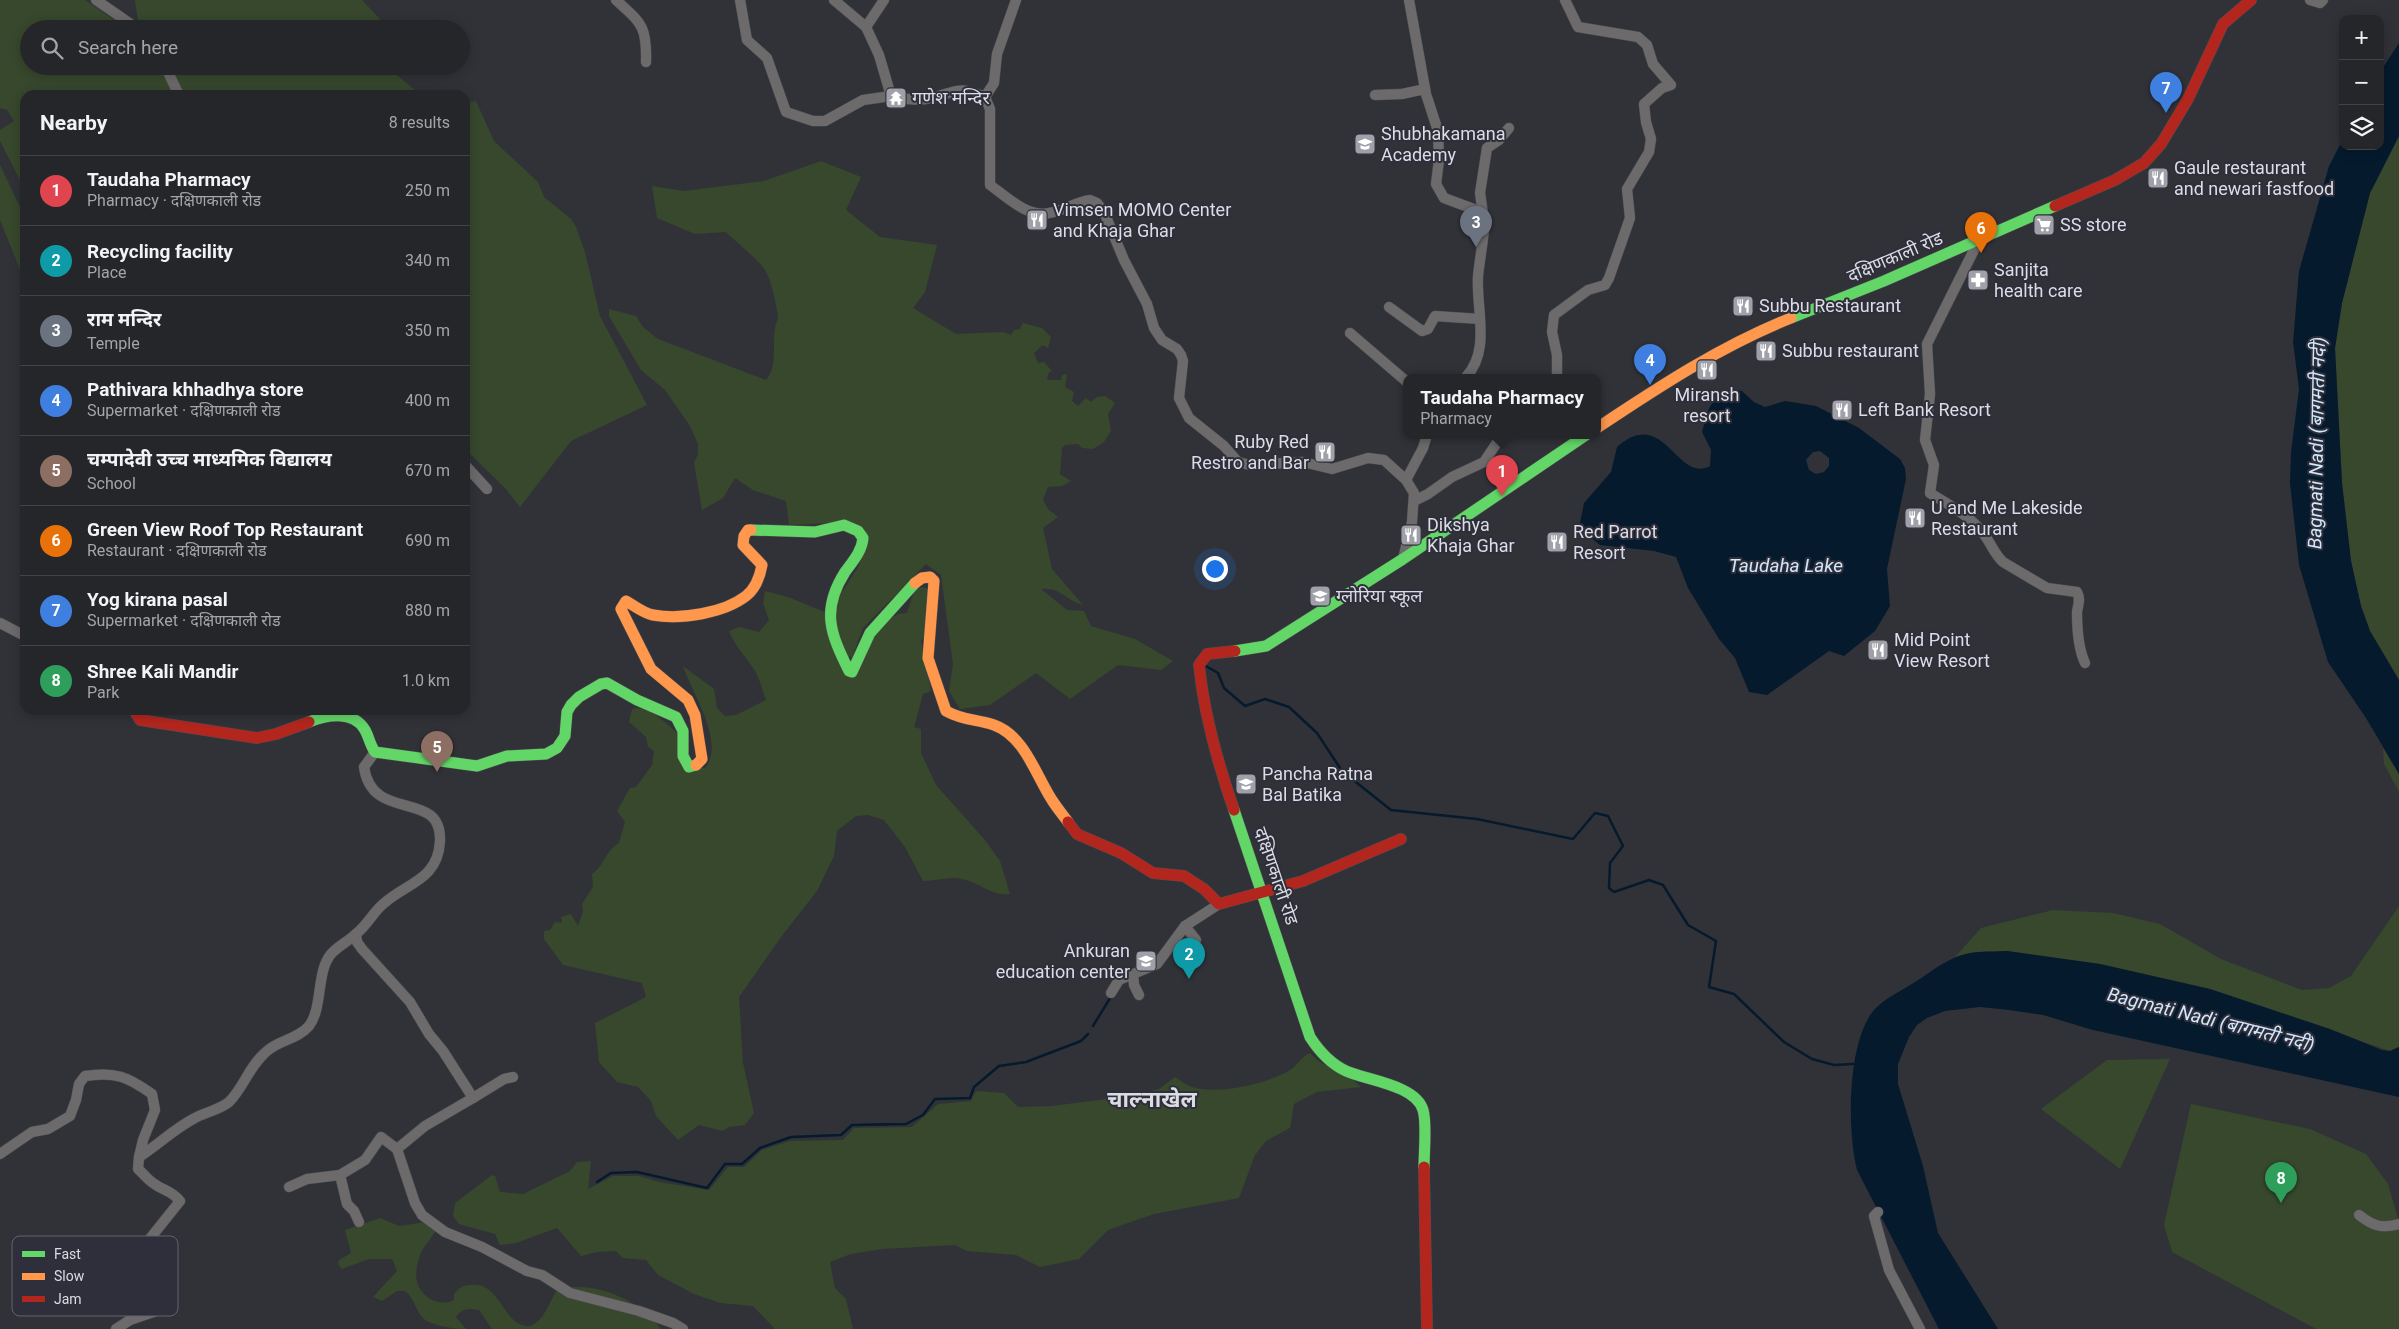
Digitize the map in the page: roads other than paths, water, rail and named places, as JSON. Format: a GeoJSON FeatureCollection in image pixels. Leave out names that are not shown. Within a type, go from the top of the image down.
{"type":"FeatureCollection","features":[{"type":"Feature","properties":{"kind":"street"},"geometry":{"type":"LineString","coordinates":[[96,0],[125,20]]}},
{"type":"Feature","properties":{"kind":"street"},"geometry":{"type":"LineString","coordinates":[[616,0],[635,16],[644,29],[646,62]]}},
{"type":"Feature","properties":{"kind":"street"},"geometry":{"type":"LineString","coordinates":[[740,0],[747,40],[767,58],[786,112],[813,121],[825,120],[863,100],[891,96],[912,100],[932,98],[961,89],[985,97]]}},
{"type":"Feature","properties":{"kind":"street"},"geometry":{"type":"LineString","coordinates":[[834,0],[866,27],[879,55],[891,96]]}},
{"type":"Feature","properties":{"kind":"street"},"geometry":{"type":"LineString","coordinates":[[866,27],[884,0]]}},
{"type":"Feature","properties":{"kind":"street"},"geometry":{"type":"LineString","coordinates":[[985,97],[994,83],[997,54],[1006,21],[1016,0]]}},
{"type":"Feature","properties":{"kind":"street"},"geometry":{"type":"LineString","coordinates":[[1409,0],[1425,89],[1438,131],[1439,160],[1436,184],[1444,198],[1483,214]]}},
{"type":"Feature","properties":{"kind":"street"},"geometry":{"type":"LineString","coordinates":[[1558,374],[1557,355],[1552,332],[1554,315],[1588,290],[1605,285],[1609,278],[1630,218],[1627,189],[1649,152],[1651,139],[1646,122],[1644,104],[1662,88],[1670,85],[1653,64],[1647,45],[1638,37],[1578,27],[1565,0]]}},
{"type":"Feature","properties":{"kind":"street","name":"दक्षिणकाली रोड"},"geometry":{"type":"LineString","coordinates":[[1601,425],[1681,372],[1716,352],[2115,180],[2144,162],[2161,144],[2188,99],[2223,24],[2251,0]]}},
{"type":"Feature","properties":{"kind":"street"},"geometry":{"type":"LineString","coordinates":[[2310,0],[2320,3],[2323,0]]}},
{"type":"Feature","properties":{"kind":"street"},"geometry":{"type":"LineString","coordinates":[[169,75],[177,90]]}},
{"type":"Feature","properties":{"kind":"street"},"geometry":{"type":"LineString","coordinates":[[1374,95],[1402,94],[1425,89]]}},
{"type":"Feature","properties":{"kind":"street"},"geometry":{"type":"LineString","coordinates":[[985,97],[990,110],[990,185],[1021,207],[1033,212],[1049,214],[1085,201],[1097,203],[1104,212],[1124,260],[1142,294],[1154,328],[1162,340],[1177,349],[1181,355],[1183,361],[1179,398],[1189,418],[1224,446],[1238,462],[1262,465],[1303,462],[1332,469],[1373,457],[1384,460],[1413,488],[1412,522],[1402,558]]}},
{"type":"Feature","properties":{"kind":"street"},"geometry":{"type":"LineString","coordinates":[[1468,374],[1479,360],[1478,277],[1485,218],[1480,193],[1487,148],[1499,140],[1509,128]]}},
{"type":"Feature","properties":{"kind":"street"},"geometry":{"type":"LineString","coordinates":[[1979,240],[1928,344],[1930,394],[1925,440],[1934,464],[1930,493],[1967,516],[1983,533],[1997,557],[2003,562],[2047,588],[2077,592],[2079,597],[2079,644],[2085,663]]}},
{"type":"Feature","properties":{"kind":"street"},"geometry":{"type":"LineString","coordinates":[[1389,308],[1422,331],[1428,329],[1435,316],[1480,319]]}},
{"type":"Feature","properties":{"kind":"street"},"geometry":{"type":"LineString","coordinates":[[1350,333],[1403,379]]}},
{"type":"Feature","properties":{"kind":"street"},"geometry":{"type":"LineString","coordinates":[[1406,480],[1423,448],[1425,439]]}},
{"type":"Feature","properties":{"kind":"street"},"geometry":{"type":"LineString","coordinates":[[1414,501],[1428,494],[1452,477],[1484,462],[1499,439]]}},
{"type":"Feature","properties":{"kind":"street","name":"दक्षिणकाली रोड"},"geometry":{"type":"LineString","coordinates":[[1427,1329],[1423,1109],[1418,1100],[1403,1089],[1346,1070],[1324,1055],[1310,1037],[1279,940],[1260,893],[1223,779],[1199,666],[1202,659],[1212,653],[1253,651],[1266,646],[1580,439]]}},
{"type":"Feature","properties":{"kind":"street"},"geometry":{"type":"LineString","coordinates":[[470,471],[487,489]]}},
{"type":"Feature","properties":{"kind":"street"},"geometry":{"type":"LineString","coordinates":[[137,715],[140,720],[177,729],[264,738],[299,728],[323,716],[340,715],[360,723],[365,731],[368,746],[374,752],[478,766],[507,756],[538,756],[557,748],[565,736],[567,712],[570,705],[580,697],[607,682],[637,700],[676,717],[683,731],[683,756],[686,764],[689,767],[698,765],[702,759],[695,715],[688,700],[651,669],[621,609],[626,600],[651,615],[662,616],[713,611],[723,608],[746,596],[761,572],[762,565],[742,546],[742,540],[748,530],[815,532],[844,525],[858,531],[863,538],[862,547],[835,592],[830,606],[833,627],[848,671],[852,672],[859,661],[870,633],[916,582],[922,578],[930,577],[934,581],[928,658],[946,711],[961,719],[996,726],[1011,736],[1024,749],[1052,800],[1077,834],[1121,853],[1153,873],[1184,876],[1204,889],[1219,904]]}},
{"type":"Feature","properties":{"kind":"street"},"geometry":{"type":"LineString","coordinates":[[0,623],[20,633]]}},
{"type":"Feature","properties":{"kind":"street"},"geometry":{"type":"LineString","coordinates":[[139,1157],[193,1118],[228,1103],[251,1066],[267,1050],[277,1043],[300,1034],[309,1025],[325,965],[331,954],[356,934],[381,905],[423,878],[433,865],[440,841],[433,818],[420,808],[384,800],[372,788],[364,767],[374,752]]}},
{"type":"Feature","properties":{"kind":"street"},"geometry":{"type":"LineString","coordinates":[[1111,993],[1119,980],[1133,977],[1157,964],[1219,904],[1303,881],[1401,839]]}},
{"type":"Feature","properties":{"kind":"street"},"geometry":{"type":"LineString","coordinates":[[356,934],[357,942],[362,949],[410,1002],[473,1098]]}},
{"type":"Feature","properties":{"kind":"street"},"geometry":{"type":"LineString","coordinates":[[1133,977],[1139,995]]}},
{"type":"Feature","properties":{"kind":"street"},"geometry":{"type":"LineString","coordinates":[[0,1154],[32,1132],[48,1129],[70,1116],[79,1084],[85,1076],[106,1072],[131,1079],[152,1094],[155,1110],[143,1140],[138,1168],[154,1184],[172,1192],[180,1201],[152,1236]]}},
{"type":"Feature","properties":{"kind":"street"},"geometry":{"type":"LineString","coordinates":[[397,1149],[425,1126],[504,1079],[513,1077]]}},
{"type":"Feature","properties":{"kind":"street"},"geometry":{"type":"LineString","coordinates":[[289,1187],[307,1179],[340,1175],[365,1160],[381,1137],[397,1149],[415,1203],[422,1214],[444,1232],[482,1247],[527,1271],[542,1275],[570,1293],[639,1311],[673,1323],[683,1329]]}},
{"type":"Feature","properties":{"kind":"street"},"geometry":{"type":"LineString","coordinates":[[340,1175],[347,1204],[354,1211],[359,1222]]}},
{"type":"Feature","properties":{"kind":"street"},"geometry":{"type":"LineString","coordinates":[[1878,1212],[1874,1216],[1889,1270],[1920,1329]]}},
{"type":"Feature","properties":{"kind":"street"},"geometry":{"type":"LineString","coordinates":[[2359,1215],[2373,1226],[2389,1227],[2399,1224]]}},
{"type":"Feature","properties":{"kind":"street"},"geometry":{"type":"LineString","coordinates":[[116,1329],[130,1320],[142,1316]]}},
{"type":"Feature","properties":{"kind":"water","name":"Bagmati Nadi (बागमती नदी)"},"geometry":{"type":"Polygon","coordinates":[[[2399,43],[2399,136],[2370,193],[2342,303],[2335,348],[2342,483],[2351,561],[2361,606],[2370,631],[2399,680],[2399,774],[2366,718],[2328,662],[2299,565],[2290,483],[2291,452],[2299,389],[2293,342],[2299,271],[2329,166],[2339,147],[2339,150],[2384,150],[2384,66],[2399,43]]]}},
{"type":"Feature","properties":{"kind":"water","name":"Taudaha Lake"},"geometry":{"type":"Polygon","coordinates":[[[1742,391],[1754,402],[1765,407],[1785,401],[1816,406],[1859,428],[1900,459],[1905,468],[1906,479],[1887,569],[1890,606],[1875,631],[1844,656],[1829,651],[1767,695],[1749,692],[1735,658],[1719,639],[1688,588],[1676,557],[1654,551],[1600,545],[1579,528],[1584,503],[1611,472],[1617,447],[1633,436],[1647,435],[1659,439],[1688,465],[1698,469],[1710,466],[1711,450],[1702,432],[1706,416],[1715,399],[1728,392],[1742,391]],[[1820,451],[1813,452],[1806,460],[1809,470],[1816,474],[1824,472],[1829,466],[1829,458],[1820,451]]]}},
{"type":"Feature","properties":{"kind":"water","name":"Bagmati Nadi (बागमती नदी)"},"geometry":{"type":"Polygon","coordinates":[[[2007,951],[2100,964],[2210,989],[2330,1029],[2382,1050],[2390,1051],[2399,1047],[2399,1097],[2093,1030],[2043,1015],[1980,1007],[1945,1011],[1927,1018],[1917,1025],[1909,1037],[1898,1064],[1898,1084],[1923,1166],[1938,1233],[1998,1329],[1939,1329],[1857,1170],[1851,1111],[1854,1064],[1865,1024],[1874,1010],[1883,1002],[1944,963],[1960,955],[2007,951]]]}},
{"type":"Feature","properties":{"kind":"waterway"},"geometry":{"type":"LineString","coordinates":[[1204,665],[1218,673],[1224,688],[1245,706],[1265,699],[1289,707],[1317,733],[1342,771],[1391,810],[1477,819],[1573,839],[1595,813],[1608,816],[1623,846],[1610,863],[1609,888],[1614,892],[1649,880],[1663,885],[1688,925],[1716,941],[1709,987],[1734,994],[1784,1042],[1812,1059],[1834,1065],[1853,1064]]}},
{"type":"Feature","properties":{"kind":"waterway"},"geometry":{"type":"LineString","coordinates":[[1093,1026],[1112,995]]}},
{"type":"Feature","properties":{"kind":"waterway"},"geometry":{"type":"LineString","coordinates":[[597,1182],[611,1173],[637,1172],[707,1188],[725,1164],[742,1164],[760,1148],[791,1137],[841,1135],[852,1125],[906,1124],[923,1115],[935,1099],[970,1098],[974,1087],[999,1066],[1026,1062],[1081,1041],[1088,1034]]}},
{"type":"Feature","properties":{"kind":"place","name":"गणेश मन्दिर"},"geometry":{"type":"Point","coordinates":[896,98]}},
{"type":"Feature","properties":{"kind":"place","name":"Yog kirana pasal"},"geometry":{"type":"Point","coordinates":[2166,113]}},
{"type":"Feature","properties":{"kind":"place","name":"Shubhakamana Academy"},"geometry":{"type":"Point","coordinates":[1365,144]}},
{"type":"Feature","properties":{"kind":"place","name":"Gaule restaurant and newari fastfood"},"geometry":{"type":"Point","coordinates":[2158,178]}},
{"type":"Feature","properties":{"kind":"place","name":"Vimsen MOMO Center and Khaja Ghar"},"geometry":{"type":"Point","coordinates":[1037,220]}},
{"type":"Feature","properties":{"kind":"place","name":"SS store"},"geometry":{"type":"Point","coordinates":[2044,225]}},
{"type":"Feature","properties":{"kind":"place","name":"राम मन्दिर"},"geometry":{"type":"Point","coordinates":[1476,247]}},
{"type":"Feature","properties":{"kind":"place","name":"Green View Roof Top Restaurant"},"geometry":{"type":"Point","coordinates":[1981,253]}},
{"type":"Feature","properties":{"kind":"place","name":"Sanjita health care"},"geometry":{"type":"Point","coordinates":[1978,280]}},
{"type":"Feature","properties":{"kind":"place","name":"Subbu Restaurant"},"geometry":{"type":"Point","coordinates":[1743,306]}},
{"type":"Feature","properties":{"kind":"place","name":"Subbu restaurant"},"geometry":{"type":"Point","coordinates":[1766,351]}},
{"type":"Feature","properties":{"kind":"place","name":"Miransh resort"},"geometry":{"type":"Point","coordinates":[1707,370]}},
{"type":"Feature","properties":{"kind":"place","name":"Pathivara khhadhya store"},"geometry":{"type":"Point","coordinates":[1650,385]}},
{"type":"Feature","properties":{"kind":"place","name":"Left Bank Resort"},"geometry":{"type":"Point","coordinates":[1842,410]}},
{"type":"Feature","properties":{"kind":"place","name":"Ruby Red Restro and Bar"},"geometry":{"type":"Point","coordinates":[1325,452]}},
{"type":"Feature","properties":{"kind":"place","name":"Taudaha Pharmacy"},"geometry":{"type":"Point","coordinates":[1502,496]}},
{"type":"Feature","properties":{"kind":"place","name":"U and Me Lakeside Restaurant"},"geometry":{"type":"Point","coordinates":[1915,518]}},
{"type":"Feature","properties":{"kind":"place","name":"Dikshya Khaja Ghar"},"geometry":{"type":"Point","coordinates":[1411,535]}},
{"type":"Feature","properties":{"kind":"place","name":"Red Parrot Resort"},"geometry":{"type":"Point","coordinates":[1557,542]}},
{"type":"Feature","properties":{"kind":"place","name":"ग्लोरिया स्कूल"},"geometry":{"type":"Point","coordinates":[1320,596]}},
{"type":"Feature","properties":{"kind":"place","name":"Mid Point View Resort"},"geometry":{"type":"Point","coordinates":[1878,650]}},
{"type":"Feature","properties":{"kind":"place","name":"चम्पादेवी उच्च माध्यमिक विद्यालय"},"geometry":{"type":"Point","coordinates":[437,772]}},
{"type":"Feature","properties":{"kind":"place","name":"Pancha Ratna Bal Batika"},"geometry":{"type":"Point","coordinates":[1246,784]}},
{"type":"Feature","properties":{"kind":"place","name":"Ankuran education center"},"geometry":{"type":"Point","coordinates":[1146,961]}},
{"type":"Feature","properties":{"kind":"place","name":"Recycling facility"},"geometry":{"type":"Point","coordinates":[1189,979]}},
{"type":"Feature","properties":{"kind":"place","name":"Shree Kali Mandir"},"geometry":{"type":"Point","coordinates":[2281,1203]}},
{"type":"Feature","properties":{"kind":"district","name":"चाल्नाखेल"},"geometry":{"type":"Point","coordinates":[1152,1099]}}]}
